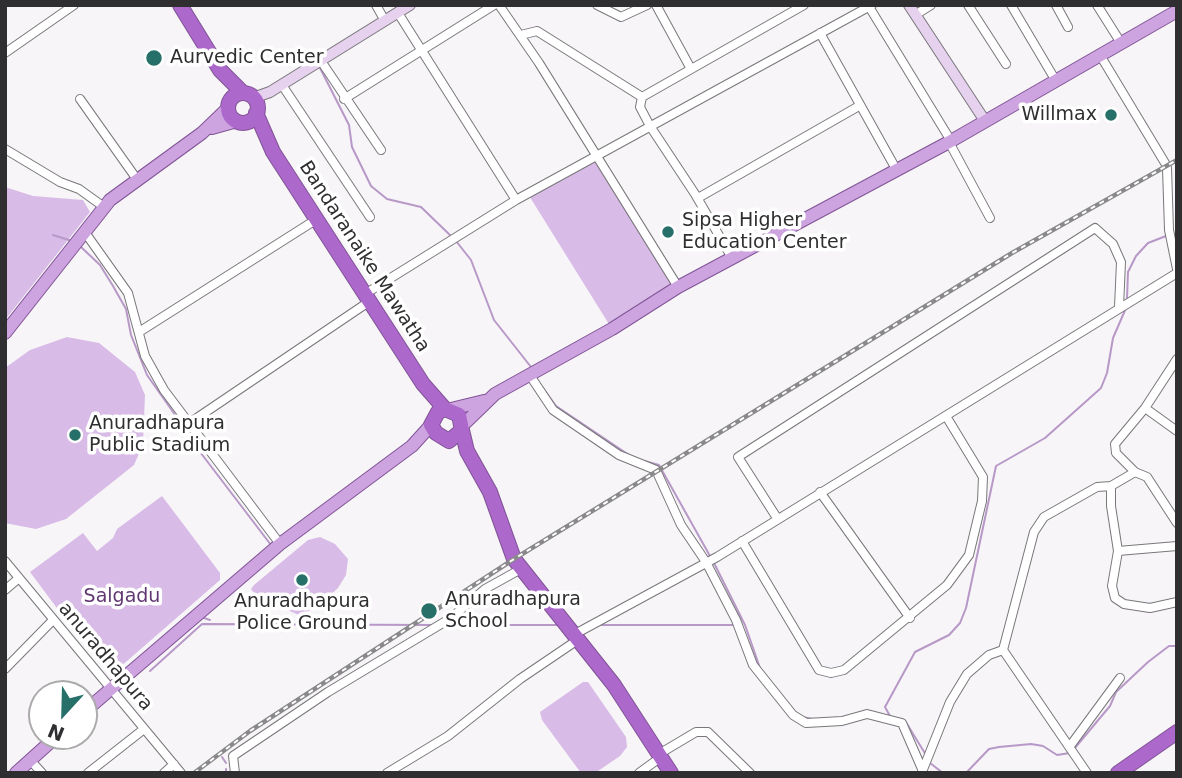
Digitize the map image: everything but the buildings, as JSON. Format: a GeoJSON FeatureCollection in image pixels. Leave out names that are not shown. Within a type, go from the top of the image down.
{"type":"FeatureCollection","features":[{"type":"Feature","properties":{"kind":"highway","name":"Bandaranaike Mawatha"},"geometry":{"type":"LineString","coordinates":[[180,5],[220,70],[252,103],[273,152],[440,415]]}},
{"type":"Feature","properties":{"kind":"highway","name":"Bandaranaike Mawatha"},"geometry":{"type":"LineString","coordinates":[[220,70],[229,105],[240,122],[273,152]]}},
{"type":"Feature","properties":{"kind":"highway"},"geometry":{"type":"LineString","coordinates":[[229,105],[235,96],[252,103],[250,121],[240,122]]}},
{"type":"Feature","properties":{"kind":"highway"},"geometry":{"type":"LineString","coordinates":[[445,440],[440,415],[459,415],[467,452],[490,492],[509,548],[521,569],[614,685],[671,773]]}},
{"type":"Feature","properties":{"kind":"highway"},"geometry":{"type":"LineString","coordinates":[[445,440],[463,428]]}},
{"type":"Feature","properties":{"kind":"highway"},"geometry":{"type":"LineString","coordinates":[[445,440],[467,452]]}},
{"type":"Feature","properties":{"kind":"highway"},"geometry":{"type":"LineString","coordinates":[[1118,773],[1177,732]]}},
{"type":"Feature","properties":{"kind":"main road"},"geometry":{"type":"LineString","coordinates":[[98,699],[280,544],[412,446],[440,415],[485,401],[612,329],[678,287],[950,142],[1177,11]]}},
{"type":"Feature","properties":{"kind":"main road"},"geometry":{"type":"LineString","coordinates":[[202,133],[229,105]]}},
{"type":"Feature","properties":{"kind":"main road"},"geometry":{"type":"LineString","coordinates":[[5,333],[104,206],[136,178],[202,133],[221,124],[240,122]]}},
{"type":"Feature","properties":{"kind":"main road"},"geometry":{"type":"LineString","coordinates":[[463,428],[485,401]]}},
{"type":"Feature","properties":{"kind":"main road"},"geometry":{"type":"LineString","coordinates":[[412,446],[445,440]]}},
{"type":"Feature","properties":{"kind":"main road"},"geometry":{"type":"LineString","coordinates":[[16,773],[41,750]]}},
{"type":"Feature","properties":{"kind":"street"},"geometry":{"type":"LineString","coordinates":[[5,53],[74,5]]}},
{"type":"Feature","properties":{"kind":"street"},"geometry":{"type":"LineString","coordinates":[[376,5],[385,21]]}},
{"type":"Feature","properties":{"kind":"street"},"geometry":{"type":"LineString","coordinates":[[252,103],[411,5]]}},
{"type":"Feature","properties":{"kind":"street"},"geometry":{"type":"LineString","coordinates":[[344,99],[497,5],[521,35],[678,287]]}},
{"type":"Feature","properties":{"kind":"street"},"geometry":{"type":"LineString","coordinates":[[597,5],[612,16],[621,17],[647,5]]}},
{"type":"Feature","properties":{"kind":"street"},"geometry":{"type":"LineString","coordinates":[[656,5],[691,69]]}},
{"type":"Feature","properties":{"kind":"street"},"geometry":{"type":"LineString","coordinates":[[732,258],[698,198],[650,127],[640,107],[642,97],[804,5]]}},
{"type":"Feature","properties":{"kind":"street"},"geometry":{"type":"LineString","coordinates":[[931,5],[912,10],[985,121]]}},
{"type":"Feature","properties":{"kind":"street"},"geometry":{"type":"LineString","coordinates":[[968,5],[1006,64]]}},
{"type":"Feature","properties":{"kind":"street"},"geometry":{"type":"LineString","coordinates":[[1011,5],[1055,80]]}},
{"type":"Feature","properties":{"kind":"street"},"geometry":{"type":"LineString","coordinates":[[1056,5],[1068,27]]}},
{"type":"Feature","properties":{"kind":"street"},"geometry":{"type":"LineString","coordinates":[[1097,5],[1121,43]]}},
{"type":"Feature","properties":{"kind":"street"},"geometry":{"type":"LineString","coordinates":[[188,424],[462,233],[516,200],[870,6],[950,142],[990,218]]}},
{"type":"Feature","properties":{"kind":"street"},"geometry":{"type":"LineString","coordinates":[[398,13],[516,200]]}},
{"type":"Feature","properties":{"kind":"street"},"geometry":{"type":"LineString","coordinates":[[521,35],[537,30],[642,97]]}},
{"type":"Feature","properties":{"kind":"street"},"geometry":{"type":"LineString","coordinates":[[820,33],[896,169]]}},
{"type":"Feature","properties":{"kind":"street"},"geometry":{"type":"LineString","coordinates":[[387,773],[448,736],[577,636],[711,560],[1177,271],[1170,242],[1166,166],[1100,55]]}},
{"type":"Feature","properties":{"kind":"street"},"geometry":{"type":"LineString","coordinates":[[321,61],[344,99],[381,150]]}},
{"type":"Feature","properties":{"kind":"street"},"geometry":{"type":"LineString","coordinates":[[282,85],[370,217]]}},
{"type":"Feature","properties":{"kind":"street"},"geometry":{"type":"LineString","coordinates":[[80,99],[136,178]]}},
{"type":"Feature","properties":{"kind":"street"},"geometry":{"type":"LineString","coordinates":[[698,198],[859,106]]}},
{"type":"Feature","properties":{"kind":"street"},"geometry":{"type":"LineString","coordinates":[[5,149],[104,206]]}},
{"type":"Feature","properties":{"kind":"street"},"geometry":{"type":"LineString","coordinates":[[139,332],[317,219]]}},
{"type":"Feature","properties":{"kind":"street"},"geometry":{"type":"LineString","coordinates":[[777,518],[738,457],[1095,229],[1113,244],[1121,262],[1121,306]]}},
{"type":"Feature","properties":{"kind":"street"},"geometry":{"type":"LineString","coordinates":[[84,231],[128,293],[145,356],[188,424],[280,544]]}},
{"type":"Feature","properties":{"kind":"street"},"geometry":{"type":"LineString","coordinates":[[1176,362],[1145,408],[1115,444],[1116,453],[1135,472],[1147,477],[1177,523]]}},
{"type":"Feature","properties":{"kind":"street"},"geometry":{"type":"LineString","coordinates":[[529,374],[552,410],[620,456],[656,470],[681,524],[711,560],[753,666],[793,715],[806,723],[818,724],[867,714],[898,722],[904,725],[925,764]]}},
{"type":"Feature","properties":{"kind":"street"},"geometry":{"type":"LineString","coordinates":[[1145,408],[1177,431]]}},
{"type":"Feature","properties":{"kind":"street"},"geometry":{"type":"LineString","coordinates":[[742,541],[819,670],[831,673],[844,670],[910,618],[947,585],[965,563],[982,501],[984,478],[946,416]]}},
{"type":"Feature","properties":{"kind":"street"},"geometry":{"type":"LineString","coordinates":[[1087,773],[1003,650],[1034,532],[1044,517],[1097,487],[1111,486],[1135,472]]}},
{"type":"Feature","properties":{"kind":"street"},"geometry":{"type":"LineString","coordinates":[[1111,486],[1111,506],[1118,551],[1112,586],[1115,598],[1124,604],[1150,608],[1177,602]]}},
{"type":"Feature","properties":{"kind":"street"},"geometry":{"type":"LineString","coordinates":[[820,492],[910,618]]}},
{"type":"Feature","properties":{"kind":"street"},"geometry":{"type":"LineString","coordinates":[[1118,551],[1177,545]]}},
{"type":"Feature","properties":{"kind":"street","name":"anuradhapura"},"geometry":{"type":"LineString","coordinates":[[5,561],[181,773]]}},
{"type":"Feature","properties":{"kind":"street"},"geometry":{"type":"LineString","coordinates":[[234,773],[233,756],[328,692],[451,618],[485,589],[521,569]]}},
{"type":"Feature","properties":{"kind":"street"},"geometry":{"type":"LineString","coordinates":[[5,590],[19,578]]}},
{"type":"Feature","properties":{"kind":"street"},"geometry":{"type":"LineString","coordinates":[[5,669],[53,620]]}},
{"type":"Feature","properties":{"kind":"street"},"geometry":{"type":"LineString","coordinates":[[925,764],[950,702],[967,674],[989,654],[1003,650]]}},
{"type":"Feature","properties":{"kind":"street"},"geometry":{"type":"LineString","coordinates":[[1071,747],[1120,678]]}},
{"type":"Feature","properties":{"kind":"street"},"geometry":{"type":"LineString","coordinates":[[88,773],[144,729]]}},
{"type":"Feature","properties":{"kind":"street"},"geometry":{"type":"LineString","coordinates":[[639,773],[696,732],[708,732],[750,773]]}},
{"type":"Feature","properties":{"kind":"street"},"geometry":{"type":"LineString","coordinates":[[30,760],[42,773]]}},
{"type":"Feature","properties":{"kind":"street"},"geometry":{"type":"LineString","coordinates":[[164,773],[174,764]]}},
{"type":"Feature","properties":{"kind":"green space"},"geometry":{"type":"Polygon","coordinates":[[[598,155],[678,287],[612,329],[528,194],[598,155]]]}},
{"type":"Feature","properties":{"kind":"green space"},"geometry":{"type":"Polygon","coordinates":[[[5,187],[33,196],[83,200],[90,212],[5,320],[5,187]]]}},
{"type":"Feature","properties":{"kind":"green space","name":"Anuradhapura Public Stadium"},"geometry":{"type":"Polygon","coordinates":[[[67,337],[99,343],[135,372],[145,395],[143,444],[134,465],[66,519],[36,529],[5,523],[5,368],[30,350],[67,337]]]}},
{"type":"Feature","properties":{"kind":"green space","name":"Salgadu"},"geometry":{"type":"Polygon","coordinates":[[[162,496],[220,573],[220,580],[119,668],[113,666],[71,627],[30,572],[83,533],[97,551],[113,538],[117,529],[162,496]]]}},
{"type":"Feature","properties":{"kind":"green space","name":"Anuradhapura Police Ground"},"geometry":{"type":"Polygon","coordinates":[[[320,537],[335,544],[348,559],[346,575],[338,588],[318,607],[299,615],[257,597],[251,589],[254,585],[308,540],[320,537]]]}},
{"type":"Feature","properties":{"kind":"green space"},"geometry":{"type":"Polygon","coordinates":[[[583,682],[588,682],[626,737],[627,747],[620,756],[595,773],[581,773],[542,720],[540,712],[583,682]]]}},
{"type":"Feature","properties":{"kind":"waterway"},"geometry":{"type":"LineString","coordinates":[[320,68],[349,125],[352,147],[371,186],[387,199],[421,207],[452,237]]}},
{"type":"Feature","properties":{"kind":"waterway"},"geometry":{"type":"LineString","coordinates":[[53,235],[72,241]]}},
{"type":"Feature","properties":{"kind":"waterway"},"geometry":{"type":"LineString","coordinates":[[1127,299],[1128,272],[1136,256],[1148,243],[1166,236]]}},
{"type":"Feature","properties":{"kind":"waterway"},"geometry":{"type":"LineString","coordinates":[[456,241],[471,260],[494,320],[531,367]]}},
{"type":"Feature","properties":{"kind":"waterway"},"geometry":{"type":"LineString","coordinates":[[81,247],[100,265],[126,309],[131,335],[147,375],[178,419]]}},
{"type":"Feature","properties":{"kind":"waterway"},"geometry":{"type":"LineString","coordinates":[[890,716],[885,707],[915,652],[949,635],[960,623],[966,608],[996,466],[1045,438],[1101,388],[1107,373],[1113,338],[1126,308]]}},
{"type":"Feature","properties":{"kind":"waterway"},"geometry":{"type":"LineString","coordinates":[[543,388],[556,406],[629,455]]}},
{"type":"Feature","properties":{"kind":"waterway"},"geometry":{"type":"LineString","coordinates":[[197,448],[271,545]]}},
{"type":"Feature","properties":{"kind":"waterway"},"geometry":{"type":"LineString","coordinates":[[641,460],[659,465],[710,556]]}},
{"type":"Feature","properties":{"kind":"waterway"},"geometry":{"type":"LineString","coordinates":[[713,561],[745,625],[760,668]]}},
{"type":"Feature","properties":{"kind":"waterway"},"geometry":{"type":"LineString","coordinates":[[204,618],[210,620]]}},
{"type":"Feature","properties":{"kind":"waterway"},"geometry":{"type":"LineString","coordinates":[[150,671],[202,624],[432,625]]}},
{"type":"Feature","properties":{"kind":"waterway"},"geometry":{"type":"LineString","coordinates":[[449,625],[558,625]]}},
{"type":"Feature","properties":{"kind":"waterway"},"geometry":{"type":"LineString","coordinates":[[599,625],[733,625]]}},
{"type":"Feature","properties":{"kind":"waterway"},"geometry":{"type":"LineString","coordinates":[[1074,749],[1110,706],[1116,692],[1169,646],[1177,646]]}},
{"type":"Feature","properties":{"kind":"waterway"},"geometry":{"type":"LineString","coordinates":[[802,717],[813,719]]}},
{"type":"Feature","properties":{"kind":"waterway"},"geometry":{"type":"LineString","coordinates":[[907,724],[926,755]]}},
{"type":"Feature","properties":{"kind":"waterway"},"geometry":{"type":"LineString","coordinates":[[966,773],[989,749],[999,747],[1031,744],[1043,746],[1057,755],[1070,753]]}},
{"type":"Feature","properties":{"kind":"waterway"},"geometry":{"type":"LineString","coordinates":[[222,757],[226,763]]}},
{"type":"Feature","properties":{"kind":"waterway"},"geometry":{"type":"LineString","coordinates":[[930,763],[943,773]]}},
{"type":"Feature","properties":{"kind":"railway"},"geometry":{"type":"LineString","coordinates":[[194,773],[250,731],[514,559],[1012,253],[1177,160]]}},
{"type":"Feature","properties":{"kind":"place","name":"Aurvedic Center"},"geometry":{"type":"Point","coordinates":[154,58]}},
{"type":"Feature","properties":{"kind":"place","name":"Willmax"},"geometry":{"type":"Point","coordinates":[1111,115]}},
{"type":"Feature","properties":{"kind":"place","name":"Sipsa Higher Education Center"},"geometry":{"type":"Point","coordinates":[668,232]}},
{"type":"Feature","properties":{"kind":"place","name":"Anuradhapura Public Stadium"},"geometry":{"type":"Point","coordinates":[75,435]}},
{"type":"Feature","properties":{"kind":"place","name":"Anuradhapura Police Ground"},"geometry":{"type":"Point","coordinates":[302,580]}},
{"type":"Feature","properties":{"kind":"place","name":"Anuradhapura School"},"geometry":{"type":"Point","coordinates":[429,611]}}]}
